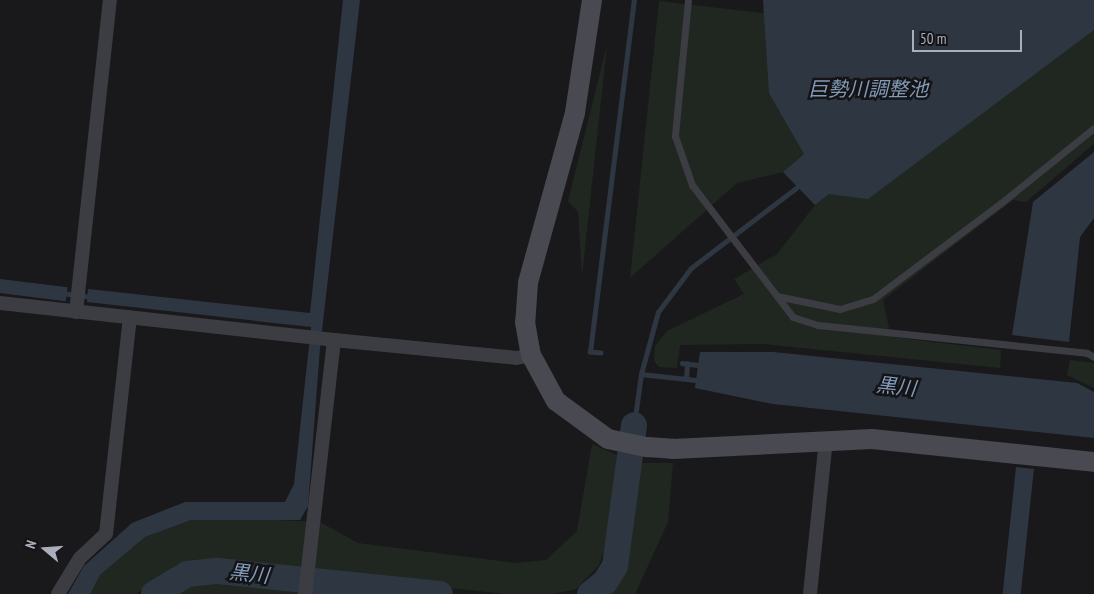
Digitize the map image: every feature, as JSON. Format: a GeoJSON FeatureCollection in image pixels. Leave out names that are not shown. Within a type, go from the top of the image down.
{"type":"FeatureCollection","features":[{"type":"Feature","properties":{"kind":"street"},"geometry":{"type":"LineString","coordinates":[[77,301],[110,0]]}},
{"type":"Feature","properties":{"kind":"street"},"geometry":{"type":"LineString","coordinates":[[592,0],[575,114],[528,283],[524,322],[531,355],[556,401],[608,439],[647,447],[673,449],[872,439],[955,445],[1094,462]]}},
{"type":"Feature","properties":{"kind":"street"},"geometry":{"type":"LineString","coordinates":[[0,303],[77,301],[130,318],[516,358],[531,355]]}},
{"type":"Feature","properties":{"kind":"street"},"geometry":{"type":"LineString","coordinates":[[58,594],[80,558],[106,534],[130,318]]}},
{"type":"Feature","properties":{"kind":"street"},"geometry":{"type":"LineString","coordinates":[[305,594],[330,339]]}},
{"type":"Feature","properties":{"kind":"street"},"geometry":{"type":"LineString","coordinates":[[810,594],[826,440]]}},
{"type":"Feature","properties":{"kind":"lane"},"geometry":{"type":"LineString","coordinates":[[688,0],[675,136],[692,185],[793,317],[818,325],[1004,346],[1087,353],[1094,357]]}},
{"type":"Feature","properties":{"kind":"lane"},"geometry":{"type":"LineString","coordinates":[[777,296],[840,309],[873,299],[1001,203],[1094,128]]}},
{"type":"Feature","properties":{"kind":"shaded area"},"geometry":{"type":"Polygon","coordinates":[[[1094,0],[1094,144],[1026,202],[1013,200],[883,300],[891,337],[1001,350],[1000,368],[763,344],[680,345],[677,368],[659,367],[654,361],[655,346],[667,331],[744,294],[734,279],[777,254],[815,205],[829,194],[804,154],[783,172],[737,183],[630,278],[659,1],[762,13],[816,1],[1094,0]]]}},
{"type":"Feature","properties":{"kind":"shaded area"},"geometry":{"type":"Polygon","coordinates":[[[607,45],[582,276],[578,212],[568,201],[607,45]]]}},
{"type":"Feature","properties":{"kind":"shaded area"},"geometry":{"type":"Polygon","coordinates":[[[1070,360],[1094,363],[1094,388],[1067,375],[1070,360]]]}},
{"type":"Feature","properties":{"kind":"shaded area"},"geometry":{"type":"Polygon","coordinates":[[[592,444],[617,455],[609,536],[599,565],[576,589],[553,594],[505,594],[214,562],[172,571],[136,594],[90,594],[100,575],[145,537],[191,520],[229,518],[320,522],[358,543],[516,563],[546,560],[577,531],[592,444]]]}},
{"type":"Feature","properties":{"kind":"shaded area"},"geometry":{"type":"Polygon","coordinates":[[[639,463],[673,463],[668,522],[635,594],[600,594],[616,575],[627,546],[639,463]]]}},
{"type":"Feature","properties":{"kind":"shaded area"},"geometry":{"type":"Polygon","coordinates":[[[215,578],[354,594],[166,594],[215,578]]]}},
{"type":"Feature","properties":{"kind":"water"},"geometry":{"type":"Polygon","coordinates":[[[343,0],[360,0],[320,348],[308,506],[300,520],[191,520],[145,537],[100,575],[90,594],[68,594],[84,566],[132,523],[185,502],[285,502],[294,484],[311,327],[87,302],[88,289],[310,313],[343,0]]]}},
{"type":"Feature","properties":{"kind":"water","name":"巨勢川調整池"},"geometry":{"type":"Polygon","coordinates":[[[763,0],[1094,0],[1094,30],[868,199],[829,194],[815,205],[783,172],[804,154],[769,93],[763,0]]]}},
{"type":"Feature","properties":{"kind":"water"},"geometry":{"type":"Polygon","coordinates":[[[1094,152],[1094,218],[1080,237],[1069,342],[1012,335],[1033,202],[1094,152]]]}},
{"type":"Feature","properties":{"kind":"water"},"geometry":{"type":"Polygon","coordinates":[[[0,279],[67,287],[66,301],[0,293],[0,279]]]}},
{"type":"Feature","properties":{"kind":"water"},"geometry":{"type":"Polygon","coordinates":[[[700,352],[773,352],[1077,383],[1094,392],[1094,438],[773,404],[695,388],[700,352]]]}},
{"type":"Feature","properties":{"kind":"water"},"geometry":{"type":"Polygon","coordinates":[[[1016,467],[1034,469],[1021,594],[1003,594],[1016,467]]]}},
{"type":"Feature","properties":{"kind":"waterway"},"geometry":{"type":"LineString","coordinates":[[601,353],[590,352],[634,0]]}},
{"type":"Feature","properties":{"kind":"waterway"},"geometry":{"type":"LineString","coordinates":[[641,374],[658,312],[691,268],[796,188]]}},
{"type":"Feature","properties":{"kind":"waterway"},"geometry":{"type":"LineString","coordinates":[[61,293],[93,297]]}},
{"type":"Feature","properties":{"kind":"waterway"},"geometry":{"type":"LineString","coordinates":[[682,363],[698,365]]}},
{"type":"Feature","properties":{"kind":"waterway"},"geometry":{"type":"LineString","coordinates":[[686,379],[687,364]]}},
{"type":"Feature","properties":{"kind":"waterway"},"geometry":{"type":"LineString","coordinates":[[634,425],[641,374],[696,380]]}},
{"type":"Feature","properties":{"kind":"waterway","name":"黒川"},"geometry":{"type":"LineString","coordinates":[[590,594],[605,582],[615,566],[634,425]]}},
{"type":"Feature","properties":{"kind":"waterway","name":"黒川"},"geometry":{"type":"LineString","coordinates":[[154,594],[187,574],[218,571],[440,594]]}}]}
